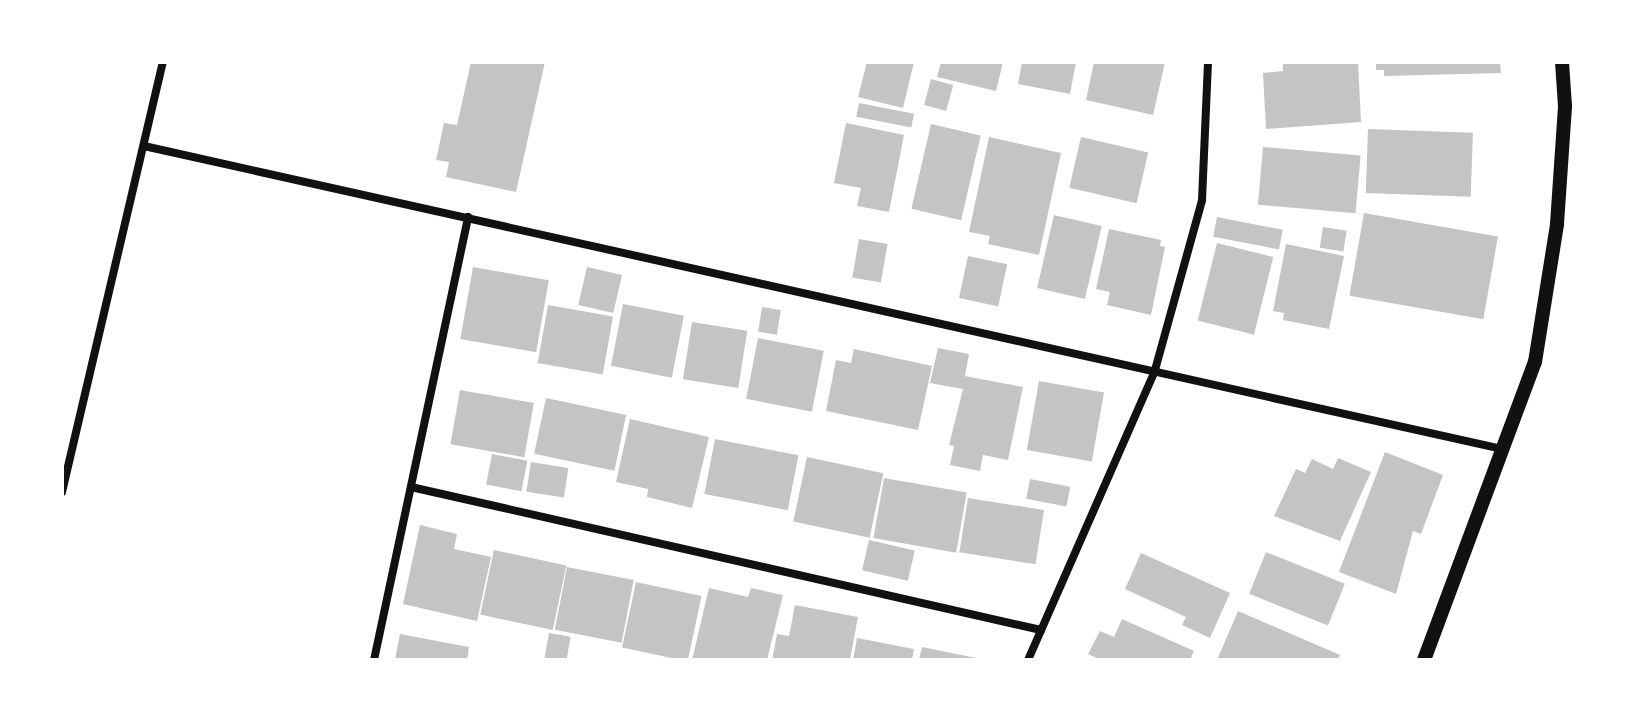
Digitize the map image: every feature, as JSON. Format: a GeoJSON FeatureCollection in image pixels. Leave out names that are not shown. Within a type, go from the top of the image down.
{"type":"FeatureCollection","features":[{"type":"Feature","properties":{"kind":"street"},"geometry":{"type":"LineString","coordinates":[[62,492],[163,62]]}},
{"type":"Feature","properties":{"kind":"street"},"geometry":{"type":"LineString","coordinates":[[1028,660],[1155,370],[1202,200],[1208,62]]}},
{"type":"Feature","properties":{"kind":"street"},"geometry":{"type":"LineString","coordinates":[[1424,660],[1535,362],[1555,239],[1565,106],[1562,62]]}},
{"type":"Feature","properties":{"kind":"street"},"geometry":{"type":"LineString","coordinates":[[144,146],[1502,449]]}},
{"type":"Feature","properties":{"kind":"street"},"geometry":{"type":"LineString","coordinates":[[374,660],[468,217]]}},
{"type":"Feature","properties":{"kind":"street"},"geometry":{"type":"LineString","coordinates":[[411,487],[1041,630]]}},
{"type":"Feature","properties":{"kind":"building"},"geometry":{"type":"Polygon","coordinates":[[[471,62],[545,62],[516,192],[446,177],[449,162],[436,160],[444,123],[457,125],[471,62]]]}},
{"type":"Feature","properties":{"kind":"building"},"geometry":{"type":"Polygon","coordinates":[[[867,62],[914,62],[903,108],[858,97],[867,62]]]}},
{"type":"Feature","properties":{"kind":"building"},"geometry":{"type":"Polygon","coordinates":[[[941,62],[1003,62],[996,91],[937,77],[941,62]]]}},
{"type":"Feature","properties":{"kind":"building"},"geometry":{"type":"Polygon","coordinates":[[[1022,62],[1076,62],[1070,94],[1018,84],[1022,62]]]}},
{"type":"Feature","properties":{"kind":"building"},"geometry":{"type":"Polygon","coordinates":[[[1094,62],[1165,62],[1153,115],[1086,100],[1094,62]]]}},
{"type":"Feature","properties":{"kind":"building"},"geometry":{"type":"Polygon","coordinates":[[[1283,62],[1358,62],[1361,122],[1266,129],[1263,73],[1283,71],[1283,62]]]}},
{"type":"Feature","properties":{"kind":"building"},"geometry":{"type":"Polygon","coordinates":[[[1376,62],[1500,62],[1501,73],[1384,76],[1384,70],[1376,70],[1376,62]]]}},
{"type":"Feature","properties":{"kind":"building"},"geometry":{"type":"Polygon","coordinates":[[[931,79],[953,85],[946,111],[924,105],[931,79]]]}},
{"type":"Feature","properties":{"kind":"building"},"geometry":{"type":"Polygon","coordinates":[[[859,103],[914,114],[911,127],[856,117],[859,103]]]}},
{"type":"Feature","properties":{"kind":"building"},"geometry":{"type":"Polygon","coordinates":[[[846,123],[904,135],[889,212],[857,206],[861,188],[834,183],[846,123]]]}},
{"type":"Feature","properties":{"kind":"building"},"geometry":{"type":"Polygon","coordinates":[[[931,124],[981,135],[961,220],[911,209],[931,124]]]}},
{"type":"Feature","properties":{"kind":"building"},"geometry":{"type":"Polygon","coordinates":[[[1368,129],[1473,133],[1471,197],[1366,193],[1368,129]]]}},
{"type":"Feature","properties":{"kind":"building"},"geometry":{"type":"Polygon","coordinates":[[[989,137],[1061,153],[1039,255],[988,244],[990,236],[969,232],[989,137]]]}},
{"type":"Feature","properties":{"kind":"building"},"geometry":{"type":"Polygon","coordinates":[[[1081,137],[1148,153],[1137,203],[1069,188],[1081,137]]]}},
{"type":"Feature","properties":{"kind":"building"},"geometry":{"type":"Polygon","coordinates":[[[1263,147],[1361,156],[1356,213],[1258,205],[1263,147]]]}},
{"type":"Feature","properties":{"kind":"building"},"geometry":{"type":"Polygon","coordinates":[[[1364,213],[1498,237],[1483,319],[1349,296],[1364,213]]]}},
{"type":"Feature","properties":{"kind":"building"},"geometry":{"type":"Polygon","coordinates":[[[1054,215],[1102,226],[1085,299],[1037,288],[1054,215]]]}},
{"type":"Feature","properties":{"kind":"building"},"geometry":{"type":"Polygon","coordinates":[[[1217,217],[1283,230],[1279,249],[1213,237],[1217,217]]]}},
{"type":"Feature","properties":{"kind":"building"},"geometry":{"type":"Polygon","coordinates":[[[1323,227],[1347,231],[1343,251],[1320,248],[1323,227]]]}},
{"type":"Feature","properties":{"kind":"building"},"geometry":{"type":"Polygon","coordinates":[[[1109,229],[1161,240],[1160,246],[1165,247],[1151,315],[1107,305],[1110,292],[1096,289],[1109,229]]]}},
{"type":"Feature","properties":{"kind":"building"},"geometry":{"type":"Polygon","coordinates":[[[859,239],[888,244],[881,282],[852,277],[859,239]]]}},
{"type":"Feature","properties":{"kind":"building"},"geometry":{"type":"Polygon","coordinates":[[[1217,243],[1273,257],[1254,335],[1198,321],[1217,243]]]}},
{"type":"Feature","properties":{"kind":"building"},"geometry":{"type":"Polygon","coordinates":[[[1286,244],[1344,256],[1329,329],[1283,320],[1284,313],[1273,311],[1286,244]]]}},
{"type":"Feature","properties":{"kind":"building"},"geometry":{"type":"Polygon","coordinates":[[[968,256],[1007,264],[998,306],[959,298],[968,256]]]}},
{"type":"Feature","properties":{"kind":"building"},"geometry":{"type":"Polygon","coordinates":[[[473,267],[549,280],[536,352],[460,339],[473,267]]]}},
{"type":"Feature","properties":{"kind":"building"},"geometry":{"type":"Polygon","coordinates":[[[587,267],[622,275],[613,313],[578,305],[587,267]]]}},
{"type":"Feature","properties":{"kind":"building"},"geometry":{"type":"Polygon","coordinates":[[[623,304],[684,316],[672,378],[611,366],[623,304]]]}},
{"type":"Feature","properties":{"kind":"building"},"geometry":{"type":"Polygon","coordinates":[[[548,305],[613,316],[603,375],[538,363],[548,305]]]}},
{"type":"Feature","properties":{"kind":"building"},"geometry":{"type":"Polygon","coordinates":[[[762,307],[781,310],[777,335],[758,332],[762,307]]]}},
{"type":"Feature","properties":{"kind":"building"},"geometry":{"type":"Polygon","coordinates":[[[692,322],[747,331],[738,388],[683,379],[692,322]]]}},
{"type":"Feature","properties":{"kind":"building"},"geometry":{"type":"Polygon","coordinates":[[[758,338],[824,351],[812,412],[746,399],[758,338]]]}},
{"type":"Feature","properties":{"kind":"building"},"geometry":{"type":"Polygon","coordinates":[[[938,348],[969,354],[965,376],[1023,387],[1008,460],[983,455],[980,471],[950,465],[954,446],[949,445],[963,389],[930,383],[938,348]]]}},
{"type":"Feature","properties":{"kind":"building"},"geometry":{"type":"Polygon","coordinates":[[[854,349],[932,366],[918,430],[826,411],[836,360],[851,363],[854,349]]]}},
{"type":"Feature","properties":{"kind":"building"},"geometry":{"type":"Polygon","coordinates":[[[1039,381],[1104,392],[1092,461],[1027,450],[1039,381]]]}},
{"type":"Feature","properties":{"kind":"building"},"geometry":{"type":"Polygon","coordinates":[[[460,390],[534,403],[524,457],[450,444],[460,390]]]}},
{"type":"Feature","properties":{"kind":"building"},"geometry":{"type":"Polygon","coordinates":[[[546,398],[626,415],[614,471],[534,454],[546,398]]]}},
{"type":"Feature","properties":{"kind":"building"},"geometry":{"type":"Polygon","coordinates":[[[630,419],[709,437],[692,508],[647,497],[648,489],[616,482],[630,419]]]}},
{"type":"Feature","properties":{"kind":"building"},"geometry":{"type":"Polygon","coordinates":[[[715,439],[798,455],[788,510],[704,494],[715,439]]]}},
{"type":"Feature","properties":{"kind":"building"},"geometry":{"type":"Polygon","coordinates":[[[1385,452],[1443,475],[1421,534],[1413,531],[1396,594],[1339,572],[1385,452]]]}},
{"type":"Feature","properties":{"kind":"building"},"geometry":{"type":"Polygon","coordinates":[[[492,454],[527,461],[521,491],[486,484],[492,454]]]}},
{"type":"Feature","properties":{"kind":"building"},"geometry":{"type":"Polygon","coordinates":[[[807,457],[883,473],[870,538],[793,522],[807,457]]]}},
{"type":"Feature","properties":{"kind":"building"},"geometry":{"type":"Polygon","coordinates":[[[1338,458],[1371,472],[1340,541],[1274,516],[1296,469],[1305,473],[1312,459],[1333,469],[1338,458]]]}},
{"type":"Feature","properties":{"kind":"building"},"geometry":{"type":"Polygon","coordinates":[[[531,462],[569,468],[564,498],[526,492],[531,462]]]}},
{"type":"Feature","properties":{"kind":"building"},"geometry":{"type":"Polygon","coordinates":[[[884,478],[967,493],[956,553],[873,538],[884,478]]]}},
{"type":"Feature","properties":{"kind":"building"},"geometry":{"type":"Polygon","coordinates":[[[1030,479],[1070,487],[1066,506],[1026,499],[1030,479]]]}},
{"type":"Feature","properties":{"kind":"building"},"geometry":{"type":"Polygon","coordinates":[[[968,498],[1044,510],[1035,564],[959,552],[968,498]]]}},
{"type":"Feature","properties":{"kind":"building"},"geometry":{"type":"Polygon","coordinates":[[[420,525],[457,534],[454,549],[491,557],[477,621],[403,604],[420,525]]]}},
{"type":"Feature","properties":{"kind":"building"},"geometry":{"type":"Polygon","coordinates":[[[869,540],[915,551],[908,581],[862,570],[869,540]]]}},
{"type":"Feature","properties":{"kind":"building"},"geometry":{"type":"Polygon","coordinates":[[[494,550],[566,565],[553,630],[480,615],[494,550]]]}},
{"type":"Feature","properties":{"kind":"building"},"geometry":{"type":"Polygon","coordinates":[[[1266,552],[1345,584],[1328,626],[1249,594],[1266,552]]]}},
{"type":"Feature","properties":{"kind":"building"},"geometry":{"type":"Polygon","coordinates":[[[1141,553],[1230,593],[1210,638],[1182,625],[1186,617],[1125,589],[1141,553]]]}},
{"type":"Feature","properties":{"kind":"building"},"geometry":{"type":"Polygon","coordinates":[[[567,567],[634,580],[622,643],[555,630],[567,567]]]}},
{"type":"Feature","properties":{"kind":"building"},"geometry":{"type":"Polygon","coordinates":[[[636,582],[702,596],[688,660],[622,648],[636,582]]]}},
{"type":"Feature","properties":{"kind":"building"},"geometry":{"type":"Polygon","coordinates":[[[709,588],[748,597],[751,588],[783,595],[767,660],[692,660],[709,588]]]}},
{"type":"Feature","properties":{"kind":"building"},"geometry":{"type":"Polygon","coordinates":[[[795,605],[858,617],[850,660],[772,660],[777,634],[789,636],[795,605]]]}},
{"type":"Feature","properties":{"kind":"building"},"geometry":{"type":"Polygon","coordinates":[[[1238,611],[1340,655],[1338,660],[1217,660],[1238,611]]]}},
{"type":"Feature","properties":{"kind":"building"},"geometry":{"type":"Polygon","coordinates":[[[1122,619],[1194,651],[1190,660],[1101,660],[1088,654],[1100,631],[1114,637],[1122,619]]]}},
{"type":"Feature","properties":{"kind":"building"},"geometry":{"type":"Polygon","coordinates":[[[549,633],[571,637],[567,660],[545,658],[549,633]]]}},
{"type":"Feature","properties":{"kind":"building"},"geometry":{"type":"Polygon","coordinates":[[[400,634],[469,647],[467,660],[395,660],[400,634]]]}},
{"type":"Feature","properties":{"kind":"building"},"geometry":{"type":"Polygon","coordinates":[[[857,638],[914,649],[912,660],[853,660],[857,638]]]}},
{"type":"Feature","properties":{"kind":"building"},"geometry":{"type":"Polygon","coordinates":[[[922,647],[981,659],[981,660],[919,660],[922,647]]]}}]}
